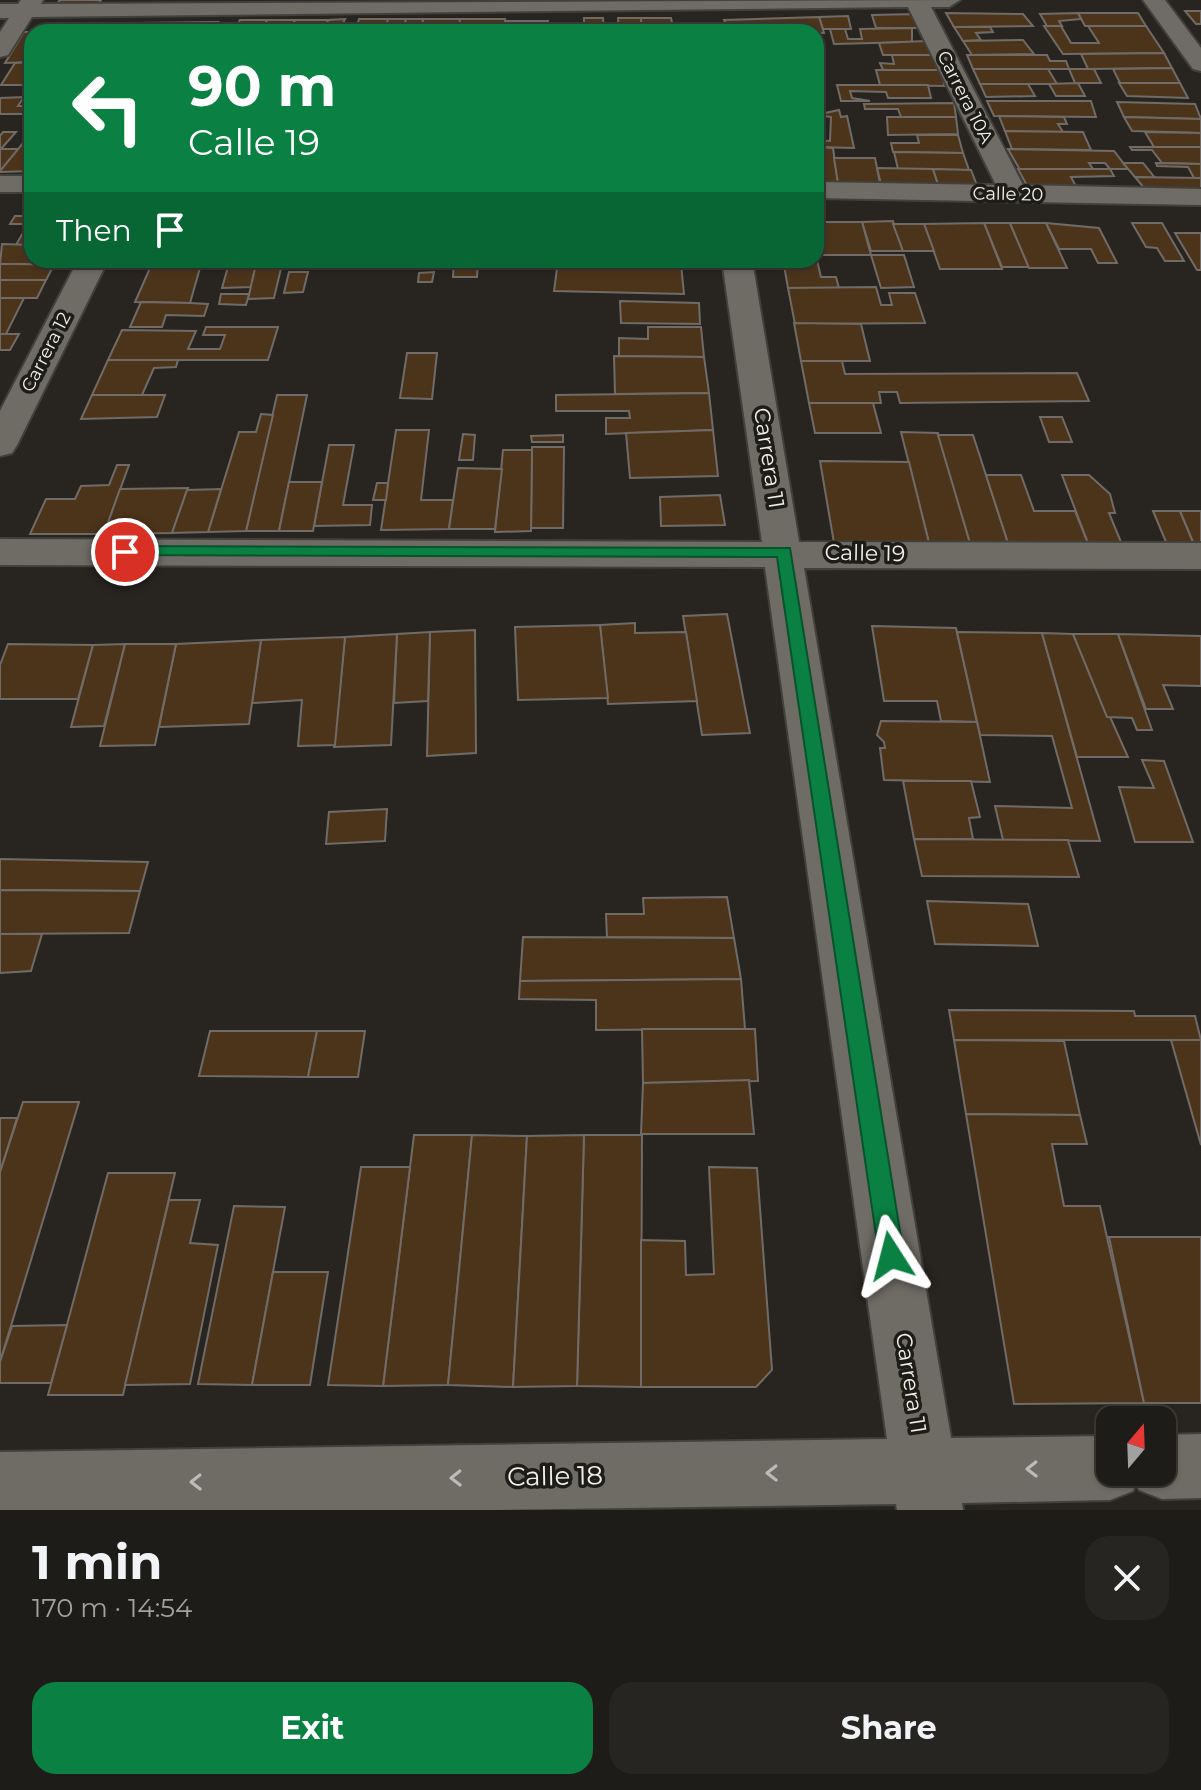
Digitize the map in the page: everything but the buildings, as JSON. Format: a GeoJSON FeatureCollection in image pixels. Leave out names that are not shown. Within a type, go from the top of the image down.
{"type":"FeatureCollection","features":[{"type":"Feature","properties":{"kind":"street","name":"Carrera 10A"},"geometry":{"type":"LineString","coordinates":[[916,0],[1014,194]]}},
{"type":"Feature","properties":{"kind":"street"},"geometry":{"type":"LineString","coordinates":[[0,11],[28,5],[684,8],[949,0]]}},
{"type":"Feature","properties":{"kind":"street"},"geometry":{"type":"LineString","coordinates":[[1154,0],[1201,64]]}},
{"type":"Feature","properties":{"kind":"street"},"geometry":{"type":"LineString","coordinates":[[223,24],[233,4]]}},
{"type":"Feature","properties":{"kind":"street"},"geometry":{"type":"LineString","coordinates":[[0,50],[28,5]]}},
{"type":"Feature","properties":{"kind":"street"},"geometry":{"type":"LineString","coordinates":[[0,184],[24,184]]}},
{"type":"Feature","properties":{"kind":"street","name":"Calle 20"},"geometry":{"type":"LineString","coordinates":[[824,190],[1201,197]]}},
{"type":"Feature","properties":{"kind":"street","name":"Carrera 12"},"geometry":{"type":"LineString","coordinates":[[0,445],[89,268]]}},
{"type":"Feature","properties":{"kind":"street","name":"Carrera 11"},"geometry":{"type":"LineString","coordinates":[[738,268],[927,1490]]}},
{"type":"Feature","properties":{"kind":"street","name":"Calle 19"},"geometry":{"type":"LineString","coordinates":[[0,552],[784,552],[1201,556]]}},
{"type":"Feature","properties":{"kind":"street"},"geometry":{"type":"LineString","coordinates":[[1176,1467],[1201,1466]]}},
{"type":"Feature","properties":{"kind":"street","name":"Calle 18"},"geometry":{"type":"LineString","coordinates":[[0,1485],[927,1490],[1096,1470]]}},
{"type":"Feature","properties":{"kind":"route"},"geometry":{"type":"LineString","coordinates":[[125,552],[784,552],[891,1256]]}}]}
